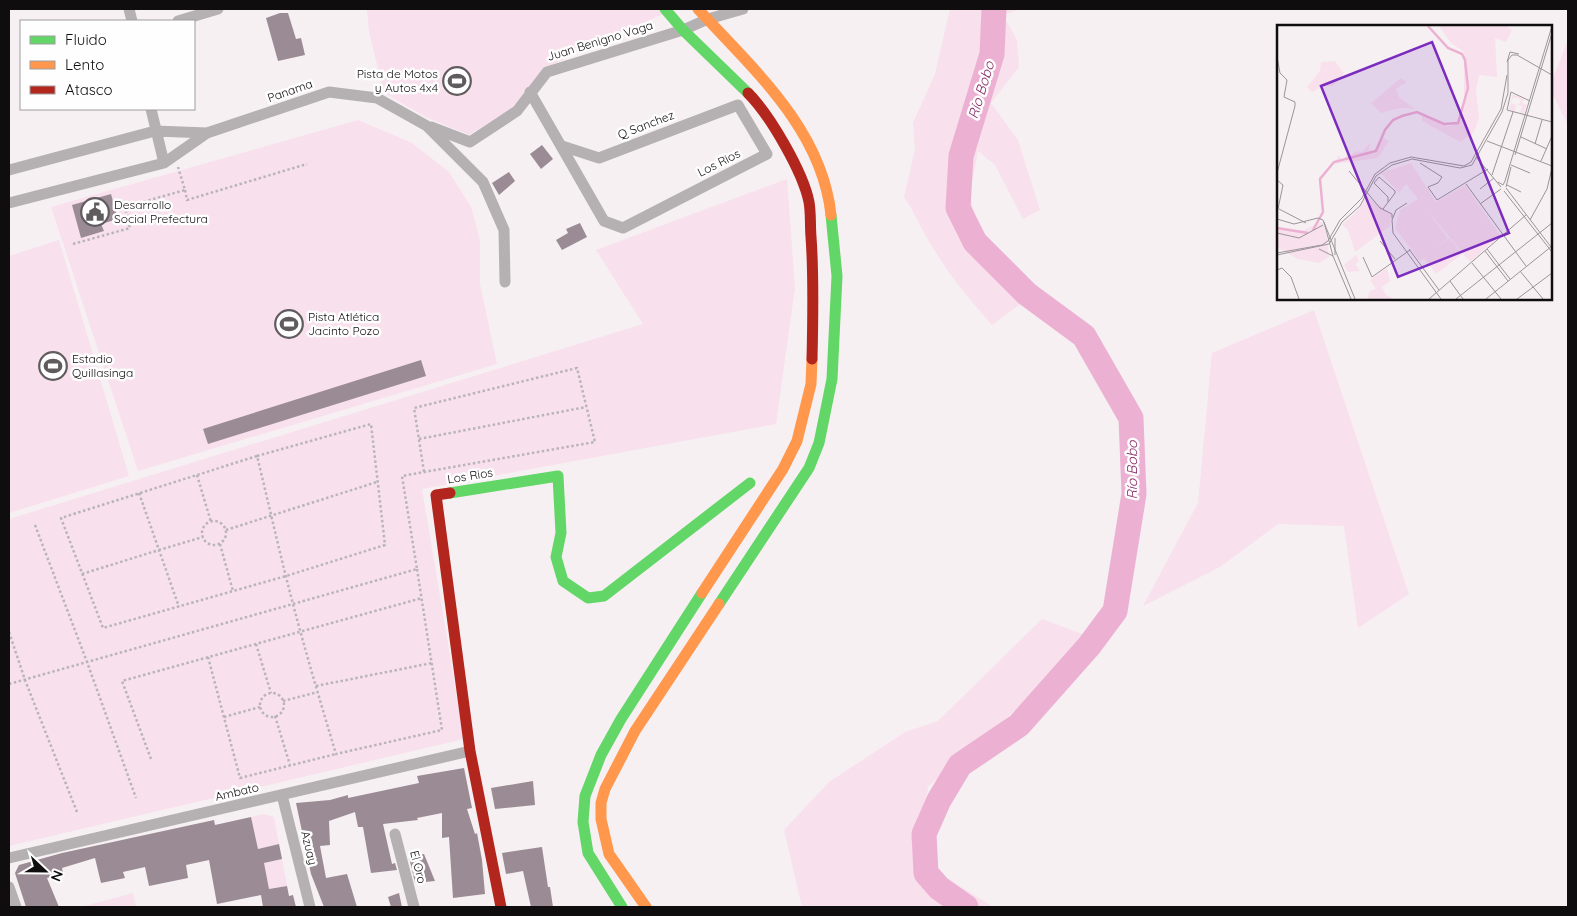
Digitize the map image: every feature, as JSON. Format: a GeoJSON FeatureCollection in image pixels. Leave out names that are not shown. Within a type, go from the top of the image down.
{"type":"FeatureCollection","features":[{"type":"Feature","properties":{"kind":"main road"},"geometry":{"type":"LineString","coordinates":[[621,907],[588,852],[584,822],[585,796],[601,755],[621,719],[783,469],[797,441],[810,384],[814,281],[809,202],[797,170],[781,138],[756,101],[683,30],[665,9]]}},
{"type":"Feature","properties":{"kind":"main road"},"geometry":{"type":"LineString","coordinates":[[646,907],[609,854],[601,819],[601,803],[605,789],[635,731],[809,468],[819,443],[832,379],[837,276],[829,195],[821,170],[804,133],[774,91],[698,9]]}},
{"type":"Feature","properties":{"kind":"main road","name":"Los Rios"},"geometry":{"type":"LineString","coordinates":[[501,907],[470,751],[436,495],[558,476],[561,533],[556,557],[563,580],[588,598],[604,596],[750,483]]}},
{"type":"Feature","properties":{"kind":"street"},"geometry":{"type":"LineString","coordinates":[[181,20],[218,9]]}},
{"type":"Feature","properties":{"kind":"street","name":"Juan Benigno Vaga"},"geometry":{"type":"LineString","coordinates":[[530,92],[547,72],[683,30],[708,19],[743,9]]}},
{"type":"Feature","properties":{"kind":"street","name":"Panama"},"geometry":{"type":"LineString","coordinates":[[9,170],[155,131],[207,133],[330,92],[377,98],[427,126],[483,182],[504,230],[504,282]]}},
{"type":"Feature","properties":{"kind":"street"},"geometry":{"type":"LineString","coordinates":[[427,126],[470,142],[517,111],[530,92]]}},
{"type":"Feature","properties":{"kind":"street","name":"Los Rios"},"geometry":{"type":"LineString","coordinates":[[530,92],[604,221],[623,228],[767,154]]}},
{"type":"Feature","properties":{"kind":"street","name":"Q Sanchez"},"geometry":{"type":"LineString","coordinates":[[562,146],[599,158],[738,104],[767,154]]}},
{"type":"Feature","properties":{"kind":"street"},"geometry":{"type":"LineString","coordinates":[[151,110],[164,162]]}},
{"type":"Feature","properties":{"kind":"street"},"geometry":{"type":"LineString","coordinates":[[9,203],[164,162],[207,133]]}},
{"type":"Feature","properties":{"kind":"street","name":"Ambato"},"geometry":{"type":"LineString","coordinates":[[9,858],[470,751]]}},
{"type":"Feature","properties":{"kind":"street","name":"Azuay"},"geometry":{"type":"LineString","coordinates":[[282,795],[310,907]]}},
{"type":"Feature","properties":{"kind":"street","name":"El Oro"},"geometry":{"type":"LineString","coordinates":[[395,834],[414,907]]}},
{"type":"Feature","properties":{"kind":"street"},"geometry":{"type":"LineString","coordinates":[[9,887],[16,907]]}},
{"type":"Feature","properties":{"kind":"street"},"geometry":{"type":"LineString","coordinates":[[621,907],[638,897]]}},
{"type":"Feature","properties":{"kind":"path"},"geometry":{"type":"LineString","coordinates":[[164,162],[179,168],[188,200],[307,164]]}},
{"type":"Feature","properties":{"kind":"path"},"geometry":{"type":"LineString","coordinates":[[73,244],[130,228],[124,207],[185,190]]}},
{"type":"Feature","properties":{"kind":"path"},"geometry":{"type":"LineString","coordinates":[[208,658],[240,778],[442,730],[402,476],[595,442],[577,368],[414,408],[424,472]]}},
{"type":"Feature","properties":{"kind":"path"},"geometry":{"type":"LineString","coordinates":[[419,439],[586,407]]}},
{"type":"Feature","properties":{"kind":"path"},"geometry":{"type":"LineString","coordinates":[[371,424],[385,545],[286,576],[103,628],[61,518],[257,456],[371,424]]}},
{"type":"Feature","properties":{"kind":"path"},"geometry":{"type":"LineString","coordinates":[[257,456],[293,604],[336,754]]}},
{"type":"Feature","properties":{"kind":"path"},"geometry":{"type":"LineString","coordinates":[[197,475],[210,522]]}},
{"type":"Feature","properties":{"kind":"path"},"geometry":{"type":"LineString","coordinates":[[226,530],[377,482]]}},
{"type":"Feature","properties":{"kind":"path"},"geometry":{"type":"LineString","coordinates":[[139,493],[179,607]]}},
{"type":"Feature","properties":{"kind":"path"},"geometry":{"type":"LineString","coordinates":[[214,521],[222,524],[226,530],[225,538],[216,546],[208,544],[203,537],[204,526],[210,522],[214,521]]}},
{"type":"Feature","properties":{"kind":"path"},"geometry":{"type":"LineString","coordinates":[[35,526],[136,798]]}},
{"type":"Feature","properties":{"kind":"path"},"geometry":{"type":"LineString","coordinates":[[82,574],[203,537]]}},
{"type":"Feature","properties":{"kind":"path"},"geometry":{"type":"LineString","coordinates":[[220,544],[233,591]]}},
{"type":"Feature","properties":{"kind":"path"},"geometry":{"type":"LineString","coordinates":[[9,684],[417,568]]}},
{"type":"Feature","properties":{"kind":"path"},"geometry":{"type":"LineString","coordinates":[[150,759],[122,680],[422,598]]}},
{"type":"Feature","properties":{"kind":"path"},"geometry":{"type":"LineString","coordinates":[[9,632],[25,680],[76,812]]}},
{"type":"Feature","properties":{"kind":"path"},"geometry":{"type":"LineString","coordinates":[[256,644],[271,693]]}},
{"type":"Feature","properties":{"kind":"path"},"geometry":{"type":"LineString","coordinates":[[316,686],[432,663]]}},
{"type":"Feature","properties":{"kind":"path"},"geometry":{"type":"LineString","coordinates":[[283,701],[318,692]]}},
{"type":"Feature","properties":{"kind":"path"},"geometry":{"type":"LineString","coordinates":[[271,693],[278,695],[283,701],[283,708],[279,715],[268,716],[260,707],[264,696],[271,693]]}},
{"type":"Feature","properties":{"kind":"path"},"geometry":{"type":"LineString","coordinates":[[224,717],[260,707]]}},
{"type":"Feature","properties":{"kind":"path"},"geometry":{"type":"LineString","coordinates":[[275,716],[290,765]]}},
{"type":"Feature","properties":{"kind":"shaded area","name":"Pista de Motos y Autos 4x4"},"geometry":{"type":"Polygon","coordinates":[[[367,9],[660,9],[665,13],[543,69],[512,108],[469,135],[428,118],[384,93],[369,32],[367,9]]]}},
{"type":"Feature","properties":{"kind":"shaded area"},"geometry":{"type":"Polygon","coordinates":[[[950,9],[1019,9],[1003,15],[1017,40],[1019,67],[991,103],[1018,140],[1040,210],[1023,219],[995,165],[978,151],[970,194],[977,227],[1039,290],[992,325],[948,271],[904,197],[915,149],[913,123],[935,74],[950,9]]]}},
{"type":"Feature","properties":{"kind":"shaded area"},"geometry":{"type":"Polygon","coordinates":[[[1568,40],[1568,125],[1552,93],[1552,80],[1568,40]]]}},
{"type":"Feature","properties":{"kind":"shaded area","name":"Pista Atlética Jacinto Pozo"},"geometry":{"type":"Polygon","coordinates":[[[358,120],[412,143],[449,172],[471,207],[480,240],[480,284],[497,364],[138,471],[51,207],[358,120]]]}},
{"type":"Feature","properties":{"kind":"shaded area"},"geometry":{"type":"Polygon","coordinates":[[[787,179],[795,288],[776,424],[422,489],[464,739],[9,846],[9,519],[643,324],[596,250],[787,179]]]}},
{"type":"Feature","properties":{"kind":"shaded area","name":"Estadio Quillasinga"},"geometry":{"type":"Polygon","coordinates":[[[59,240],[129,476],[9,513],[9,256],[59,240]]]}},
{"type":"Feature","properties":{"kind":"shaded area"},"geometry":{"type":"Polygon","coordinates":[[[1314,310],[1409,594],[1358,628],[1344,526],[1278,524],[1220,567],[1143,606],[1198,503],[1212,353],[1314,310]]]}},
{"type":"Feature","properties":{"kind":"shaded area"},"geometry":{"type":"Polygon","coordinates":[[[1042,619],[1096,639],[928,787],[919,860],[993,907],[802,907],[784,830],[829,782],[905,732],[938,721],[1042,619]]]}},
{"type":"Feature","properties":{"kind":"shaded area"},"geometry":{"type":"Polygon","coordinates":[[[264,814],[274,817],[279,844],[258,849],[251,817],[264,814]]]}},
{"type":"Feature","properties":{"kind":"shaded area"},"geometry":{"type":"Polygon","coordinates":[[[282,859],[287,886],[269,889],[256,865],[282,859]]]}},
{"type":"Feature","properties":{"kind":"shaded area"},"geometry":{"type":"Polygon","coordinates":[[[133,893],[136,907],[81,907],[133,893]]]}},
{"type":"Feature","properties":{"kind":"building"},"geometry":{"type":"Polygon","coordinates":[[[280,13],[288,13],[296,39],[301,38],[305,55],[278,61],[266,18],[280,13]]]}},
{"type":"Feature","properties":{"kind":"building"},"geometry":{"type":"Polygon","coordinates":[[[542,145],[553,159],[541,169],[530,154],[542,145]]]}},
{"type":"Feature","properties":{"kind":"building"},"geometry":{"type":"Polygon","coordinates":[[[509,172],[515,181],[499,195],[492,183],[509,172]]]}},
{"type":"Feature","properties":{"kind":"building","name":"Desarrollo Social Prefectura"},"geometry":{"type":"Polygon","coordinates":[[[111,194],[118,219],[101,224],[104,231],[81,238],[72,205],[111,194]]]}},
{"type":"Feature","properties":{"kind":"building"},"geometry":{"type":"Polygon","coordinates":[[[580,223],[587,237],[562,250],[556,240],[568,233],[566,229],[580,223]]]}},
{"type":"Feature","properties":{"kind":"building"},"geometry":{"type":"Polygon","coordinates":[[[421,360],[426,376],[208,444],[203,429],[421,360]]]}},
{"type":"Feature","properties":{"kind":"building"},"geometry":{"type":"Polygon","coordinates":[[[464,768],[472,808],[467,809],[475,834],[477,833],[485,894],[453,898],[449,837],[442,838],[442,813],[417,818],[418,820],[383,824],[392,864],[395,863],[397,870],[371,873],[363,827],[358,827],[355,812],[329,821],[330,845],[320,846],[326,878],[347,874],[357,907],[324,907],[311,874],[296,803],[330,800],[348,795],[348,798],[419,783],[417,776],[464,768]]]}},
{"type":"Feature","properties":{"kind":"building"},"geometry":{"type":"Polygon","coordinates":[[[533,781],[535,805],[495,809],[491,788],[533,781]]]}},
{"type":"Feature","properties":{"kind":"building"},"geometry":{"type":"Polygon","coordinates":[[[251,817],[258,849],[279,844],[282,859],[264,863],[269,889],[287,886],[289,896],[293,895],[296,907],[263,907],[261,895],[217,904],[209,860],[186,865],[188,878],[149,886],[145,867],[123,872],[125,878],[101,883],[95,858],[62,868],[63,873],[47,878],[59,907],[26,907],[15,873],[19,865],[62,853],[214,820],[215,825],[251,817]]]}},
{"type":"Feature","properties":{"kind":"building"},"geometry":{"type":"Polygon","coordinates":[[[542,847],[553,907],[531,907],[523,871],[506,874],[502,853],[542,847]]]}},
{"type":"Feature","properties":{"kind":"building"},"geometry":{"type":"Polygon","coordinates":[[[424,854],[435,881],[415,883],[409,857],[424,854]]]}},
{"type":"Feature","properties":{"kind":"building"},"geometry":{"type":"Polygon","coordinates":[[[399,893],[402,907],[391,907],[388,897],[399,893]]]}},
{"type":"Feature","properties":{"kind":"waterway","name":"Río Bobo"},"geometry":{"type":"LineString","coordinates":[[966,907],[939,888],[926,873],[924,834],[939,800],[960,765],[1019,725],[1089,646],[1115,611],[1134,494],[1131,418],[1084,336],[1027,294],[975,242],[958,208],[961,156],[992,54],[994,9]]}},
{"type":"Feature","properties":{"kind":"traffic: fast"},"geometry":{"type":"LineString","coordinates":[[665,9],[683,30],[748,93]]}},
{"type":"Feature","properties":{"kind":"traffic: fast"},"geometry":{"type":"LineString","coordinates":[[719,604],[809,468],[819,443],[832,379],[837,276],[831,215]]}},
{"type":"Feature","properties":{"kind":"traffic: fast"},"geometry":{"type":"LineString","coordinates":[[450,493],[558,476],[561,533],[556,557],[563,581],[588,598],[604,596],[750,483]]}},
{"type":"Feature","properties":{"kind":"traffic: fast"},"geometry":{"type":"LineString","coordinates":[[622,907],[588,853],[583,822],[585,796],[601,755],[621,719],[702,593]]}},
{"type":"Feature","properties":{"kind":"traffic: slow"},"geometry":{"type":"LineString","coordinates":[[698,9],[762,78],[782,102],[799,128],[814,155],[825,184],[831,215]]}},
{"type":"Feature","properties":{"kind":"traffic: slow"},"geometry":{"type":"LineString","coordinates":[[702,593],[783,469],[797,441],[811,384],[812,359]]}},
{"type":"Feature","properties":{"kind":"traffic: slow"},"geometry":{"type":"LineString","coordinates":[[646,907],[609,854],[601,819],[601,803],[605,789],[635,731],[719,604]]}},
{"type":"Feature","properties":{"kind":"traffic: jam"},"geometry":{"type":"LineString","coordinates":[[748,93],[766,115],[793,160],[809,202],[813,282],[812,359]]}},
{"type":"Feature","properties":{"kind":"traffic: jam"},"geometry":{"type":"LineString","coordinates":[[450,493],[436,495],[470,751],[501,907]]}},
{"type":"Feature","properties":{"kind":"place","name":"Pista de Motos y Autos 4x4"},"geometry":{"type":"Point","coordinates":[457,81]}},
{"type":"Feature","properties":{"kind":"place","name":"Desarrollo Social Prefectura"},"geometry":{"type":"Point","coordinates":[95,212]}},
{"type":"Feature","properties":{"kind":"place","name":"Pista Atlética Jacinto Pozo"},"geometry":{"type":"Point","coordinates":[289,324]}},
{"type":"Feature","properties":{"kind":"place","name":"Estadio Quillasinga"},"geometry":{"type":"Point","coordinates":[53,366]}}]}
